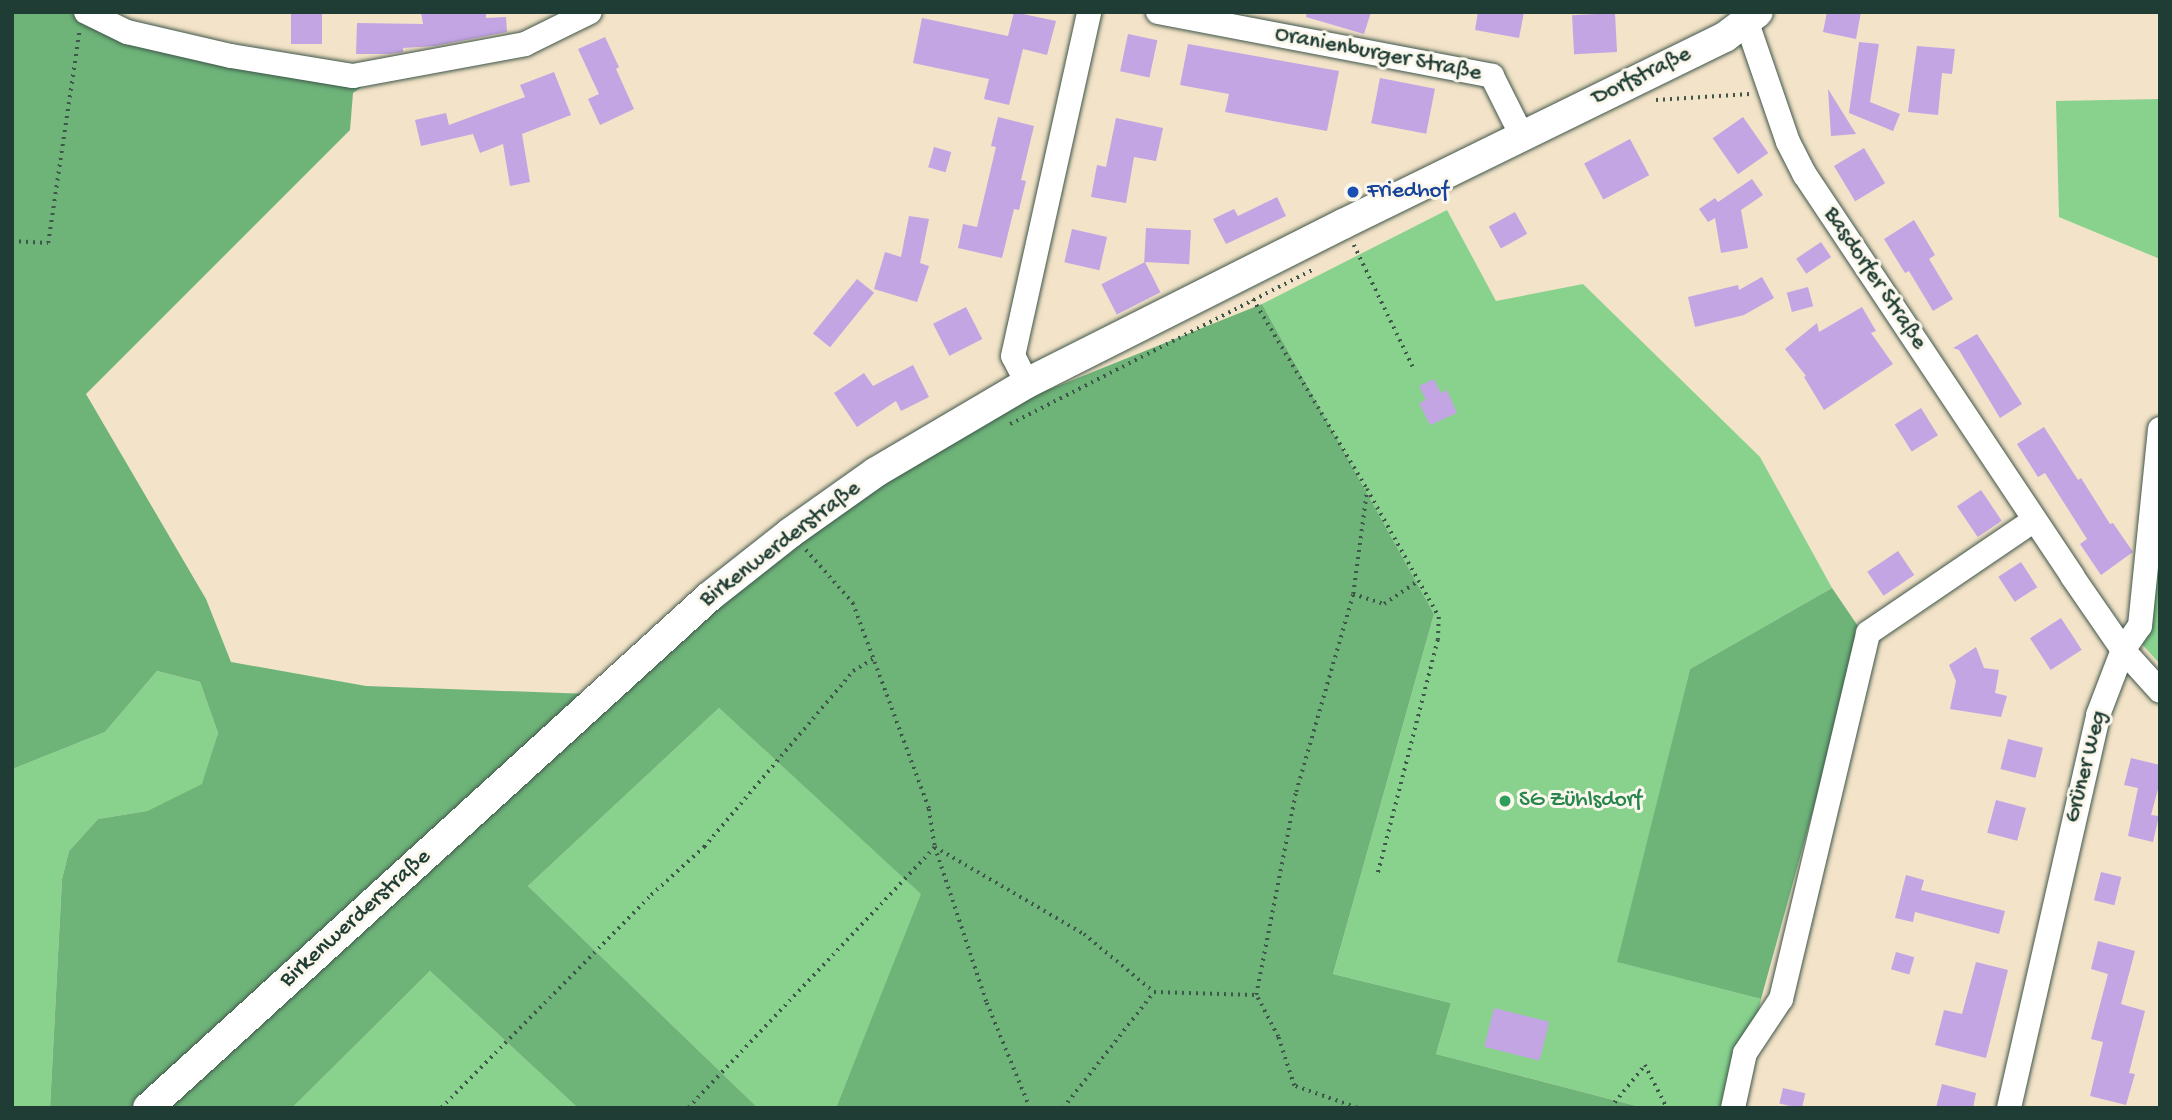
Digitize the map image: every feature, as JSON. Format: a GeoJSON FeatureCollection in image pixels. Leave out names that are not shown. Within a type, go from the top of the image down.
{"type":"FeatureCollection","features":[{"type":"Feature","properties":{"kind":"street"},"geometry":{"type":"LineString","coordinates":[[83,19],[231,56],[354,76],[525,44],[590,12]]}},
{"type":"Feature","properties":{"kind":"street"},"geometry":{"type":"LineString","coordinates":[[1027,383],[1013,356],[1089,12]]}},
{"type":"Feature","properties":{"kind":"street","name":"Oranienburger Straße"},"geometry":{"type":"LineString","coordinates":[[1158,12],[1492,76],[1522,136]]}},
{"type":"Feature","properties":{"kind":"street","name":"Dorfstraße"},"geometry":{"type":"LineString","coordinates":[[1522,136],[1725,37],[1752,18]]}},
{"type":"Feature","properties":{"kind":"street","name":"Basdorfer Straße"},"geometry":{"type":"LineString","coordinates":[[1752,18],[1771,93],[1788,142],[1805,174],[2123,650],[2160,691]]}},
{"type":"Feature","properties":{"kind":"street","name":"Birkenwerderstraße"},"geometry":{"type":"LineString","coordinates":[[148,1108],[709,597],[790,533],[876,472],[1027,383],[1246,289],[1343,224],[1522,136]]}},
{"type":"Feature","properties":{"kind":"street","name":"Grüner Weg"},"geometry":{"type":"LineString","coordinates":[[2009,1108],[2098,715],[2123,650],[2140,626],[2160,429]]}},
{"type":"Feature","properties":{"kind":"street"},"geometry":{"type":"LineString","coordinates":[[1733,1108],[1745,1053],[1781,999],[1868,633],[2034,520]]}},
{"type":"Feature","properties":{"kind":"path"},"geometry":{"type":"LineString","coordinates":[[12,241],[48,243],[54,190],[83,19]]}},
{"type":"Feature","properties":{"kind":"path"},"geometry":{"type":"LineString","coordinates":[[1644,101],[1771,93]]}},
{"type":"Feature","properties":{"kind":"path"},"geometry":{"type":"LineString","coordinates":[[1343,224],[1414,369]]}},
{"type":"Feature","properties":{"kind":"path"},"geometry":{"type":"LineString","coordinates":[[1005,426],[1246,289],[1367,489],[1439,617],[1438,640],[1378,874]]}},
{"type":"Feature","properties":{"kind":"path"},"geometry":{"type":"LineString","coordinates":[[1357,1108],[1294,1086],[1278,1037],[1256,995],[1296,792],[1353,594],[1367,489]]}},
{"type":"Feature","properties":{"kind":"path"},"geometry":{"type":"LineString","coordinates":[[790,533],[853,603],[929,809],[935,847],[987,1003],[1030,1108]]}},
{"type":"Feature","properties":{"kind":"path"},"geometry":{"type":"LineString","coordinates":[[1353,594],[1384,604],[1418,581]]}},
{"type":"Feature","properties":{"kind":"path"},"geometry":{"type":"LineString","coordinates":[[441,1108],[651,895],[704,847],[853,671],[874,659]]}},
{"type":"Feature","properties":{"kind":"path"},"geometry":{"type":"LineString","coordinates":[[935,847],[1084,933],[1154,992],[1256,995]]}},
{"type":"Feature","properties":{"kind":"path"},"geometry":{"type":"LineString","coordinates":[[688,1108],[935,847]]}},
{"type":"Feature","properties":{"kind":"path"},"geometry":{"type":"LineString","coordinates":[[1063,1108],[1154,992]]}},
{"type":"Feature","properties":{"kind":"path"},"geometry":{"type":"LineString","coordinates":[[1610,1108],[1645,1065],[1667,1108]]}},
{"type":"Feature","properties":{"kind":"green space"},"geometry":{"type":"Polygon","coordinates":[[[12,12],[96,12],[373,79],[353,93],[350,130],[86,394],[206,599],[231,662],[366,686],[617,695],[801,536],[872,487],[1013,404],[1262,304],[1434,614],[1333,974],[1451,1003],[1436,1054],[1644,1108],[836,1108],[921,894],[719,708],[528,886],[758,1108],[578,1108],[430,971],[292,1108],[50,1108],[62,879],[69,851],[98,819],[147,811],[202,784],[218,733],[200,682],[157,671],[105,732],[15,768],[12,775],[12,12]]]}},
{"type":"Feature","properties":{"kind":"green space"},"geometry":{"type":"Polygon","coordinates":[[[2160,99],[2160,259],[2059,217],[2056,101],[2160,99]]]}},
{"type":"Feature","properties":{"kind":"green space"},"geometry":{"type":"Polygon","coordinates":[[[1447,210],[1496,301],[1583,284],[1760,457],[1832,588],[1690,669],[1618,962],[1761,999],[1740,1108],[1644,1108],[1436,1054],[1451,1003],[1333,974],[1434,614],[1262,304],[1447,210]]]}},
{"type":"Feature","properties":{"kind":"green space"},"geometry":{"type":"Polygon","coordinates":[[[2160,436],[2160,664],[2141,643],[2160,436]]]}},
{"type":"Feature","properties":{"kind":"green space"},"geometry":{"type":"Polygon","coordinates":[[[1832,588],[1862,632],[1761,999],[1617,962],[1690,669],[1832,588]]]}},
{"type":"Feature","properties":{"kind":"green space"},"geometry":{"type":"Polygon","coordinates":[[[157,671],[200,682],[218,733],[203,784],[147,811],[98,819],[69,851],[62,879],[50,1108],[12,1108],[12,776],[15,768],[105,732],[157,671]]]}},
{"type":"Feature","properties":{"kind":"green space"},"geometry":{"type":"Polygon","coordinates":[[[719,708],[922,894],[836,1108],[758,1108],[528,886],[719,708]]]}},
{"type":"Feature","properties":{"kind":"green space"},"geometry":{"type":"Polygon","coordinates":[[[430,971],[578,1108],[292,1108],[430,971]]]}},
{"type":"Feature","properties":{"kind":"building"},"geometry":{"type":"Polygon","coordinates":[[[291,12],[322,12],[322,44],[291,44],[291,12]]]}},
{"type":"Feature","properties":{"kind":"building"},"geometry":{"type":"Polygon","coordinates":[[[421,12],[486,12],[486,18],[506,17],[507,32],[435,46],[403,48],[403,52],[356,54],[357,23],[423,24],[421,12]]]}},
{"type":"Feature","properties":{"kind":"building"},"geometry":{"type":"Polygon","coordinates":[[[1014,12],[1056,21],[1047,55],[1023,49],[1009,105],[984,99],[989,79],[913,63],[922,18],[1008,36],[1014,12]]]}},
{"type":"Feature","properties":{"kind":"building"},"geometry":{"type":"Polygon","coordinates":[[[1307,12],[1371,12],[1364,34],[1306,17],[1307,12]]]}},
{"type":"Feature","properties":{"kind":"building"},"geometry":{"type":"Polygon","coordinates":[[[1478,12],[1524,12],[1519,38],[1475,30],[1478,12]]]}},
{"type":"Feature","properties":{"kind":"building"},"geometry":{"type":"Polygon","coordinates":[[[1827,12],[1861,12],[1856,39],[1823,32],[1827,12]]]}},
{"type":"Feature","properties":{"kind":"building"},"geometry":{"type":"Polygon","coordinates":[[[1615,13],[1617,52],[1574,54],[1572,15],[1615,13]]]}},
{"type":"Feature","properties":{"kind":"building"},"geometry":{"type":"Polygon","coordinates":[[[1128,34],[1157,40],[1149,77],[1120,71],[1128,34]]]}},
{"type":"Feature","properties":{"kind":"building"},"geometry":{"type":"Polygon","coordinates":[[[605,37],[634,109],[600,125],[588,99],[599,94],[578,49],[605,37]]]}},
{"type":"Feature","properties":{"kind":"building"},"geometry":{"type":"Polygon","coordinates":[[[1859,42],[1879,44],[1870,102],[1900,114],[1893,131],[1849,113],[1859,42]]]}},
{"type":"Feature","properties":{"kind":"building"},"geometry":{"type":"Polygon","coordinates":[[[1188,44],[1339,71],[1327,131],[1225,112],[1229,94],[1180,85],[1188,44]]]}},
{"type":"Feature","properties":{"kind":"building"},"geometry":{"type":"Polygon","coordinates":[[[1917,46],[1955,49],[1952,74],[1942,73],[1938,115],[1908,112],[1917,46]]]}},
{"type":"Feature","properties":{"kind":"building"},"geometry":{"type":"Polygon","coordinates":[[[554,72],[571,115],[522,134],[530,182],[510,186],[503,144],[480,153],[473,134],[421,146],[415,120],[446,113],[449,125],[525,97],[520,85],[554,72]]]}},
{"type":"Feature","properties":{"kind":"building"},"geometry":{"type":"Polygon","coordinates":[[[1380,78],[1435,89],[1426,134],[1371,123],[1380,78]]]}},
{"type":"Feature","properties":{"kind":"building"},"geometry":{"type":"Polygon","coordinates":[[[1828,89],[1856,134],[1831,136],[1828,89]]]}},
{"type":"Feature","properties":{"kind":"building"},"geometry":{"type":"Polygon","coordinates":[[[998,117],[1034,126],[1021,180],[1026,181],[1019,210],[1014,209],[1002,258],[958,248],[963,224],[977,227],[996,147],[991,146],[998,117]]]}},
{"type":"Feature","properties":{"kind":"building"},"geometry":{"type":"Polygon","coordinates":[[[1743,117],[1768,153],[1738,174],[1713,138],[1743,117]]]}},
{"type":"Feature","properties":{"kind":"building"},"geometry":{"type":"Polygon","coordinates":[[[1116,118],[1163,128],[1156,161],[1134,157],[1126,203],[1091,197],[1097,165],[1106,167],[1116,118]]]}},
{"type":"Feature","properties":{"kind":"building"},"geometry":{"type":"Polygon","coordinates":[[[1630,139],[1649,175],[1603,200],[1584,163],[1630,139]]]}},
{"type":"Feature","properties":{"kind":"building"},"geometry":{"type":"Polygon","coordinates":[[[934,147],[951,152],[946,172],[928,167],[934,147]]]}},
{"type":"Feature","properties":{"kind":"building"},"geometry":{"type":"Polygon","coordinates":[[[1864,148],[1885,183],[1855,201],[1834,166],[1864,148]]]}},
{"type":"Feature","properties":{"kind":"building"},"geometry":{"type":"Polygon","coordinates":[[[1752,179],[1763,195],[1741,210],[1748,248],[1721,253],[1715,218],[1708,222],[1699,209],[1715,198],[1718,202],[1752,179]]]}},
{"type":"Feature","properties":{"kind":"building"},"geometry":{"type":"Polygon","coordinates":[[[1277,197],[1286,216],[1226,244],[1213,219],[1234,209],[1238,216],[1277,197]]]}},
{"type":"Feature","properties":{"kind":"building"},"geometry":{"type":"Polygon","coordinates":[[[1515,212],[1527,234],[1501,248],[1489,227],[1515,212]]]}},
{"type":"Feature","properties":{"kind":"building"},"geometry":{"type":"Polygon","coordinates":[[[909,216],[929,219],[920,263],[929,266],[917,302],[874,289],[885,252],[901,257],[909,216]]]}},
{"type":"Feature","properties":{"kind":"building"},"geometry":{"type":"Polygon","coordinates":[[[1914,220],[1935,255],[1929,259],[1953,299],[1933,311],[1909,271],[1905,273],[1884,239],[1914,220]]]}},
{"type":"Feature","properties":{"kind":"building"},"geometry":{"type":"Polygon","coordinates":[[[1146,228],[1191,230],[1189,264],[1144,262],[1146,228]]]}},
{"type":"Feature","properties":{"kind":"building"},"geometry":{"type":"Polygon","coordinates":[[[1072,229],[1107,237],[1099,270],[1064,262],[1072,229]]]}},
{"type":"Feature","properties":{"kind":"building"},"geometry":{"type":"Polygon","coordinates":[[[1821,242],[1831,257],[1806,274],[1796,259],[1821,242]]]}},
{"type":"Feature","properties":{"kind":"building"},"geometry":{"type":"Polygon","coordinates":[[[1145,262],[1160,292],[1117,315],[1101,284],[1145,262]]]}},
{"type":"Feature","properties":{"kind":"building"},"geometry":{"type":"Polygon","coordinates":[[[1762,277],[1774,298],[1744,315],[1695,327],[1688,297],[1738,285],[1739,290],[1762,277]]]}},
{"type":"Feature","properties":{"kind":"building"},"geometry":{"type":"Polygon","coordinates":[[[857,279],[874,293],[830,347],[813,333],[857,279]]]}},
{"type":"Feature","properties":{"kind":"building"},"geometry":{"type":"Polygon","coordinates":[[[1808,287],[1813,306],[1792,312],[1787,293],[1808,287]]]}},
{"type":"Feature","properties":{"kind":"building"},"geometry":{"type":"Polygon","coordinates":[[[966,307],[982,339],[949,356],[933,324],[966,307]]]}},
{"type":"Feature","properties":{"kind":"building"},"geometry":{"type":"Polygon","coordinates":[[[1862,307],[1876,331],[1871,333],[1893,364],[1824,410],[1804,377],[1806,376],[1785,349],[1817,323],[1819,332],[1862,307]]]}},
{"type":"Feature","properties":{"kind":"building"},"geometry":{"type":"Polygon","coordinates":[[[1977,334],[2022,404],[2000,418],[1959,350],[1953,348],[1977,334]]]}},
{"type":"Feature","properties":{"kind":"building"},"geometry":{"type":"Polygon","coordinates":[[[913,365],[929,397],[901,411],[896,401],[857,427],[834,393],[864,373],[873,386],[913,365]]]}},
{"type":"Feature","properties":{"kind":"building"},"geometry":{"type":"Polygon","coordinates":[[[1434,379],[1441,393],[1447,390],[1457,413],[1430,425],[1419,403],[1426,400],[1419,386],[1434,379]]]}},
{"type":"Feature","properties":{"kind":"building"},"geometry":{"type":"Polygon","coordinates":[[[1921,408],[1938,435],[1912,452],[1895,424],[1921,408]]]}},
{"type":"Feature","properties":{"kind":"building"},"geometry":{"type":"Polygon","coordinates":[[[2044,427],[2078,480],[2081,478],[2110,524],[2113,523],[2133,552],[2101,575],[2080,544],[2087,539],[2045,473],[2038,477],[2017,444],[2044,427]]]}},
{"type":"Feature","properties":{"kind":"building"},"geometry":{"type":"Polygon","coordinates":[[[1981,490],[2002,521],[1978,537],[1957,506],[1981,490]]]}},
{"type":"Feature","properties":{"kind":"building"},"geometry":{"type":"Polygon","coordinates":[[[1898,551],[1914,575],[1884,596],[1867,572],[1898,551]]]}},
{"type":"Feature","properties":{"kind":"building"},"geometry":{"type":"Polygon","coordinates":[[[2021,562],[2037,587],[2015,602],[1998,577],[2021,562]]]}},
{"type":"Feature","properties":{"kind":"building"},"geometry":{"type":"Polygon","coordinates":[[[2061,618],[2082,650],[2051,670],[2030,638],[2061,618]]]}},
{"type":"Feature","properties":{"kind":"building"},"geometry":{"type":"Polygon","coordinates":[[[1976,647],[1984,668],[1999,670],[1995,693],[2007,696],[2001,717],[1950,709],[1956,681],[1949,665],[1976,647]]]}},
{"type":"Feature","properties":{"kind":"building"},"geometry":{"type":"Polygon","coordinates":[[[2008,739],[2043,748],[2035,778],[2001,769],[2008,739]]]}},
{"type":"Feature","properties":{"kind":"building"},"geometry":{"type":"Polygon","coordinates":[[[2131,758],[2160,765],[2160,782],[2151,815],[2159,816],[2153,842],[2128,836],[2138,788],[2124,785],[2131,758]]]}},
{"type":"Feature","properties":{"kind":"building"},"geometry":{"type":"Polygon","coordinates":[[[1996,800],[2026,808],[2017,841],[1987,833],[1996,800]]]}},
{"type":"Feature","properties":{"kind":"building"},"geometry":{"type":"Polygon","coordinates":[[[2101,872],[2121,877],[2114,905],[2094,900],[2101,872]]]}},
{"type":"Feature","properties":{"kind":"building"},"geometry":{"type":"Polygon","coordinates":[[[1906,875],[1924,880],[1921,890],[2005,911],[1999,934],[1915,912],[1913,922],[1895,918],[1906,875]]]}},
{"type":"Feature","properties":{"kind":"building"},"geometry":{"type":"Polygon","coordinates":[[[2098,941],[2135,951],[2121,1004],[2145,1011],[2129,1073],[2135,1074],[2126,1105],[2090,1096],[2103,1042],[2091,1039],[2108,974],[2091,969],[2098,941]]]}},
{"type":"Feature","properties":{"kind":"building"},"geometry":{"type":"Polygon","coordinates":[[[1896,952],[1914,957],[1909,975],[1891,969],[1896,952]]]}},
{"type":"Feature","properties":{"kind":"building"},"geometry":{"type":"Polygon","coordinates":[[[1976,962],[2008,970],[1986,1058],[1935,1045],[1944,1010],[1962,1014],[1976,962]]]}},
{"type":"Feature","properties":{"kind":"building"},"geometry":{"type":"Polygon","coordinates":[[[1494,1008],[1549,1022],[1540,1061],[1484,1047],[1494,1008]]]}},
{"type":"Feature","properties":{"kind":"building"},"geometry":{"type":"Polygon","coordinates":[[[1942,1084],[1976,1093],[1973,1108],[1936,1108],[1942,1084]]]}},
{"type":"Feature","properties":{"kind":"building"},"geometry":{"type":"Polygon","coordinates":[[[1783,1088],[1805,1093],[1802,1108],[1779,1104],[1783,1088]]]}},
{"type":"Feature","properties":{"kind":"place","name":"Friedhof"},"geometry":{"type":"Point","coordinates":[1353,192]}},
{"type":"Feature","properties":{"kind":"place","name":"SG Zühlsdorf"},"geometry":{"type":"Point","coordinates":[1505,801]}}]}
